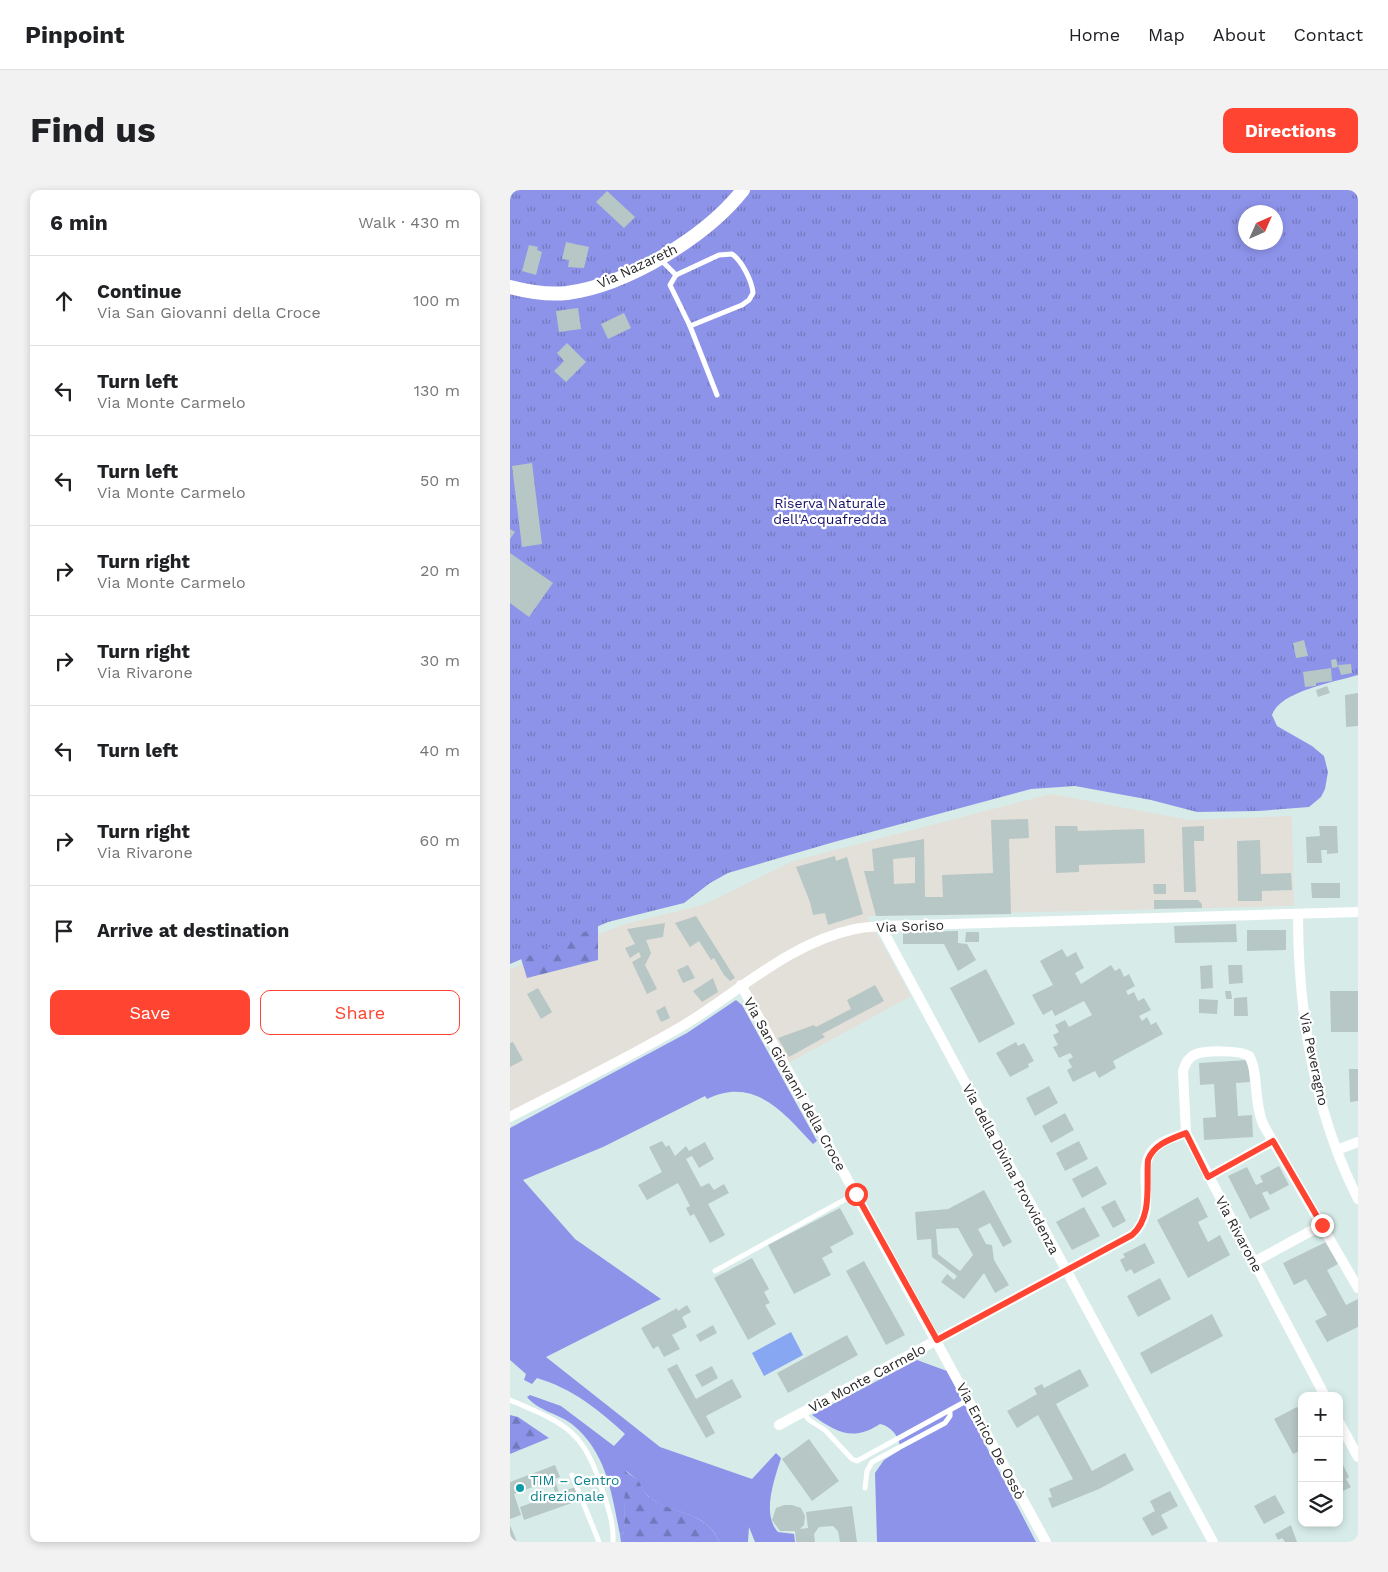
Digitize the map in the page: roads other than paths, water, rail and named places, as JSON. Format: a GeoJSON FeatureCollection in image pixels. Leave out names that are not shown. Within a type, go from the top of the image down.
{"type":"FeatureCollection","features":[{"type":"Feature","properties":{"kind":"street","name":"Via Nazareth"},"geometry":{"type":"LineString","coordinates":[[510,287],[551,294],[577,291],[605,282],[659,258],[684,244],[712,224],[743,190]]}},
{"type":"Feature","properties":{"kind":"street","name":"Via Soriso"},"geometry":{"type":"LineString","coordinates":[[510,1117],[683,1025],[741,985],[820,941],[855,930],[881,927],[1358,912]]}},
{"type":"Feature","properties":{"kind":"street","name":"Via Peveragno"},"geometry":{"type":"LineString","coordinates":[[1298,914],[1300,974],[1307,1034],[1320,1093],[1337,1150],[1358,1199]]}},
{"type":"Feature","properties":{"kind":"street","name":"Via della Divina Provvidenza"},"geometry":{"type":"LineString","coordinates":[[881,927],[1213,1542]]}},
{"type":"Feature","properties":{"kind":"street","name":"Via San Giovanni della Croce"},"geometry":{"type":"LineString","coordinates":[[741,985],[937,1340]]}},
{"type":"Feature","properties":{"kind":"street","name":"Via Rivarone"},"geometry":{"type":"LineString","coordinates":[[1323,1392],[1186,1133],[1183,1071],[1188,1060],[1193,1055],[1201,1053],[1242,1052],[1249,1056],[1253,1063],[1258,1109],[1273,1141],[1358,1288]]}},
{"type":"Feature","properties":{"kind":"street","name":"Via Monte Carmelo"},"geometry":{"type":"LineString","coordinates":[[779,1425],[1132,1235],[1139,1228],[1146,1212],[1148,1160],[1150,1153],[1160,1144],[1186,1133]]}},
{"type":"Feature","properties":{"kind":"street"},"geometry":{"type":"LineString","coordinates":[[1208,1177],[1273,1141]]}},
{"type":"Feature","properties":{"kind":"street"},"geometry":{"type":"LineString","coordinates":[[1337,1150],[1358,1142]]}},
{"type":"Feature","properties":{"kind":"street"},"geometry":{"type":"LineString","coordinates":[[1254,1262],[1322,1225]]}},
{"type":"Feature","properties":{"kind":"street","name":"Via Enrico De Ossò"},"geometry":{"type":"LineString","coordinates":[[937,1340],[1046,1542]]}},
{"type":"Feature","properties":{"kind":"street"},"geometry":{"type":"LineString","coordinates":[[1343,1429],[1358,1457]]}},
{"type":"Feature","properties":{"kind":"lane"},"geometry":{"type":"LineString","coordinates":[[690,326],[746,304],[752,296],[753,289],[741,263],[732,254],[719,255],[676,275],[670,285],[690,326],[717,395]]}},
{"type":"Feature","properties":{"kind":"lane"},"geometry":{"type":"LineString","coordinates":[[659,258],[676,275]]}},
{"type":"Feature","properties":{"kind":"lane"},"geometry":{"type":"LineString","coordinates":[[715,1271],[856,1194]]}},
{"type":"Feature","properties":{"kind":"lane"},"geometry":{"type":"LineString","coordinates":[[802,1412],[809,1420],[825,1430],[852,1459],[857,1461],[969,1399]]}},
{"type":"Feature","properties":{"kind":"lane"},"geometry":{"type":"LineString","coordinates":[[510,1400],[544,1414],[576,1436],[584,1445],[593,1462],[608,1508],[613,1542]]}},
{"type":"Feature","properties":{"kind":"lane"},"geometry":{"type":"LineString","coordinates":[[865,1488],[867,1471],[872,1462],[945,1422],[950,1416],[950,1410]]}},
{"type":"Feature","properties":{"kind":"lane"},"geometry":{"type":"LineString","coordinates":[[572,1475],[599,1542]]}},
{"type":"Feature","properties":{"kind":"place","name":"TIM – Centro direzionale"},"geometry":{"type":"Point","coordinates":[520,1488]}},
{"type":"Feature","properties":{"kind":"park label","name":"Riserva Naturale dell'Acquafredda"},"geometry":{"type":"Point","coordinates":[830,512]}}]}
